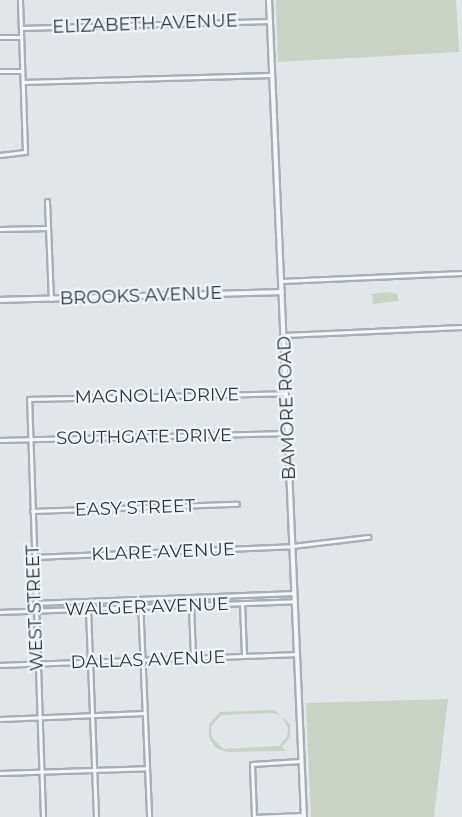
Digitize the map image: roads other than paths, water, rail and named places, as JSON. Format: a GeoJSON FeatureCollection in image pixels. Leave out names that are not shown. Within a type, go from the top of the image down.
{"type":"FeatureCollection","features":[{"type":"Feature","properties":{"kind":"street"},"geometry":{"type":"LineString","coordinates":[[0,155],[25,152],[20,0]]}},
{"type":"Feature","properties":{"kind":"street","name":"BAMORE ROAD"},"geometry":{"type":"LineString","coordinates":[[269,0],[304,816]]}},
{"type":"Feature","properties":{"kind":"street","name":"ELIZABETH AVENUE"},"geometry":{"type":"LineString","coordinates":[[21,28],[270,21]]}},
{"type":"Feature","properties":{"kind":"street"},"geometry":{"type":"LineString","coordinates":[[0,37],[21,37]]}},
{"type":"Feature","properties":{"kind":"street"},"geometry":{"type":"LineString","coordinates":[[0,71],[22,71]]}},
{"type":"Feature","properties":{"kind":"street"},"geometry":{"type":"LineString","coordinates":[[22,82],[272,75]]}},
{"type":"Feature","properties":{"kind":"street"},"geometry":{"type":"LineString","coordinates":[[47,201],[51,299]]}},
{"type":"Feature","properties":{"kind":"street"},"geometry":{"type":"LineString","coordinates":[[0,229],[48,228]]}},
{"type":"Feature","properties":{"kind":"street"},"geometry":{"type":"LineString","coordinates":[[281,281],[462,273]]}},
{"type":"Feature","properties":{"kind":"street","name":"BROOKS AVENUE"},"geometry":{"type":"LineString","coordinates":[[0,300],[282,292]]}},
{"type":"Feature","properties":{"kind":"street"},"geometry":{"type":"LineString","coordinates":[[284,334],[462,327]]}},
{"type":"Feature","properties":{"kind":"street","name":"MAGNOLIA DRIVE"},"geometry":{"type":"LineString","coordinates":[[29,399],[286,393]]}},
{"type":"Feature","properties":{"kind":"street","name":"WEST STREET"},"geometry":{"type":"LineString","coordinates":[[29,399],[43,817]]}},
{"type":"Feature","properties":{"kind":"street","name":"SOUTHGATE DRIVE"},"geometry":{"type":"LineString","coordinates":[[0,440],[288,433]]}},
{"type":"Feature","properties":{"kind":"street","name":"EASY STREET"},"geometry":{"type":"LineString","coordinates":[[32,511],[237,504]]}},
{"type":"Feature","properties":{"kind":"street","name":"KLARE AVENUE"},"geometry":{"type":"LineString","coordinates":[[33,557],[292,546],[368,537]]}},
{"type":"Feature","properties":{"kind":"street","name":"WALGER AVENUE"},"geometry":{"type":"LineString","coordinates":[[35,603],[294,593]]}},
{"type":"Feature","properties":{"kind":"street"},"geometry":{"type":"LineString","coordinates":[[140,599],[149,817]]}},
{"type":"Feature","properties":{"kind":"street","name":"WALGER AVENUE"},"geometry":{"type":"LineString","coordinates":[[0,612],[295,602]]}},
{"type":"Feature","properties":{"kind":"street"},"geometry":{"type":"LineString","coordinates":[[242,603],[244,656]]}},
{"type":"Feature","properties":{"kind":"street"},"geometry":{"type":"LineString","coordinates":[[191,605],[194,658]]}},
{"type":"Feature","properties":{"kind":"street"},"geometry":{"type":"LineString","coordinates":[[88,609],[96,817]]}},
{"type":"Feature","properties":{"kind":"street","name":"DALLAS AVENUE"},"geometry":{"type":"LineString","coordinates":[[0,665],[297,654]]}},
{"type":"Feature","properties":{"kind":"street"},"geometry":{"type":"LineString","coordinates":[[0,719],[145,713]]}},
{"type":"Feature","properties":{"kind":"street"},"geometry":{"type":"LineString","coordinates":[[301,761],[252,764],[254,817],[304,816]]}},
{"type":"Feature","properties":{"kind":"street"},"geometry":{"type":"LineString","coordinates":[[0,773],[147,768]]}}]}
